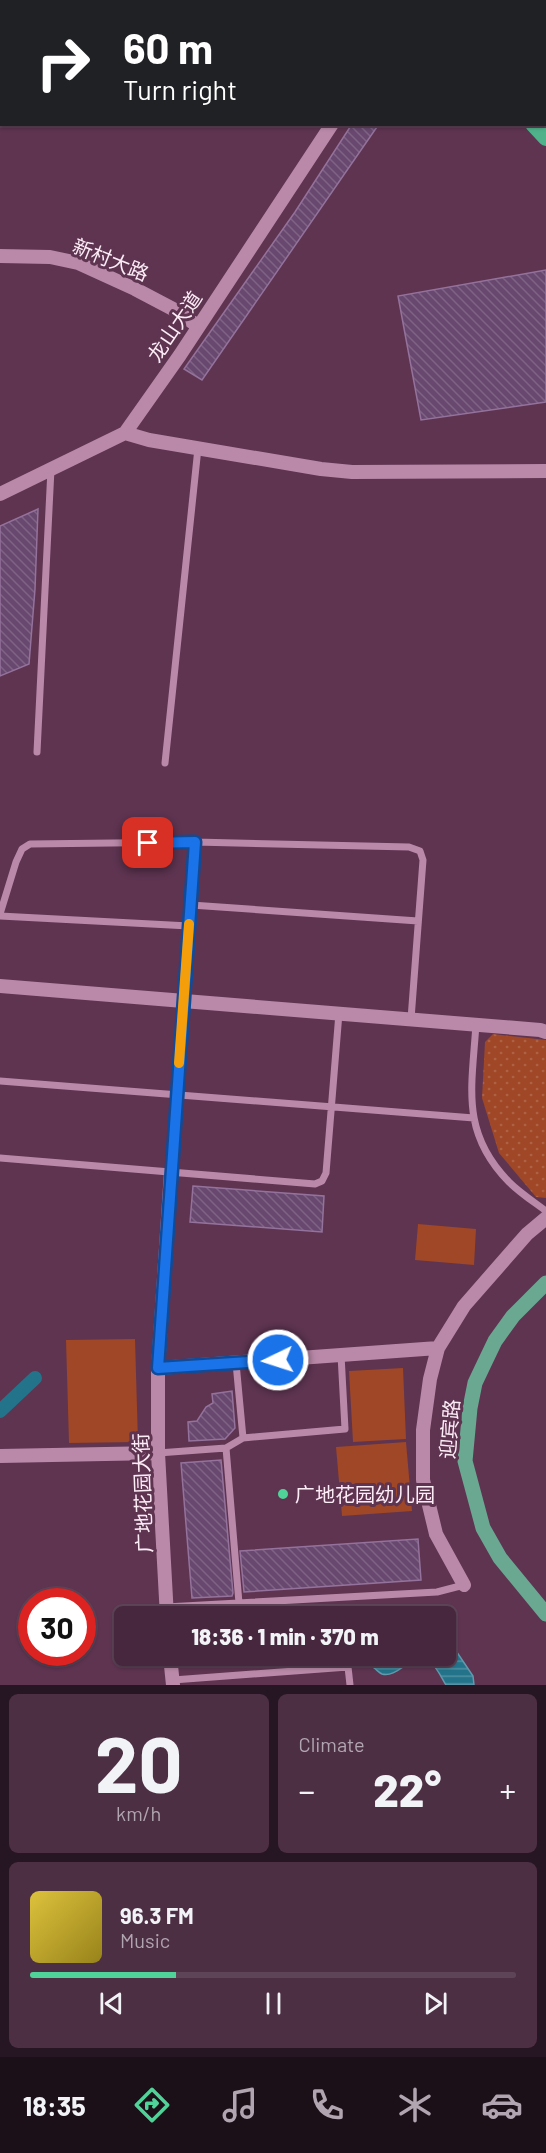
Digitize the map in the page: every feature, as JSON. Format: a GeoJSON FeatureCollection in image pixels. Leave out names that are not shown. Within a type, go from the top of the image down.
{"type":"FeatureCollection","features":[{"type":"Feature","properties":{"kind":"highway"},"geometry":{"type":"LineString","coordinates":[[535,126],[546,138]]}},
{"type":"Feature","properties":{"kind":"main road","name":"迎宾路"},"geometry":{"type":"LineString","coordinates":[[546,1283],[513,1316],[495,1341],[475,1383],[467,1425],[465,1461],[470,1487],[483,1528],[500,1558],[546,1614]]}},
{"type":"Feature","properties":{"kind":"main road"},"geometry":{"type":"LineString","coordinates":[[484,1364],[505,1336],[546,1296]]}},
{"type":"Feature","properties":{"kind":"street","name":"龙山大道"},"geometry":{"type":"LineString","coordinates":[[0,494],[125,432],[331,126]]}},
{"type":"Feature","properties":{"kind":"street","name":"新村大路"},"geometry":{"type":"LineString","coordinates":[[0,256],[50,257],[78,263],[154,299],[198,326]]}},
{"type":"Feature","properties":{"kind":"street"},"geometry":{"type":"LineString","coordinates":[[125,432],[149,440],[321,469],[352,472],[546,471]]}},
{"type":"Feature","properties":{"kind":"street"},"geometry":{"type":"LineString","coordinates":[[0,986],[476,1024],[546,1032]]}},
{"type":"Feature","properties":{"kind":"street","name":"广地花园大街"},"geometry":{"type":"LineString","coordinates":[[166,1606],[158,1368],[171,1172]]}},
{"type":"Feature","properties":{"kind":"street"},"geometry":{"type":"LineString","coordinates":[[464,1585],[436,1534],[423,1480],[423,1430],[430,1379],[438,1348],[464,1306],[527,1234],[546,1218]]}},
{"type":"Feature","properties":{"kind":"street"},"geometry":{"type":"LineString","coordinates":[[158,1368],[438,1348]]}},
{"type":"Feature","properties":{"kind":"street"},"geometry":{"type":"LineString","coordinates":[[0,1456],[159,1453]]}},
{"type":"Feature","properties":{"kind":"street"},"geometry":{"type":"LineString","coordinates":[[171,1666],[173,1683]]}},
{"type":"Feature","properties":{"kind":"lane"},"geometry":{"type":"LineString","coordinates":[[165,763],[198,448]]}},
{"type":"Feature","properties":{"kind":"lane"},"geometry":{"type":"LineString","coordinates":[[37,752],[51,469]]}},
{"type":"Feature","properties":{"kind":"lane"},"geometry":{"type":"LineString","coordinates":[[171,1172],[195,842]]}},
{"type":"Feature","properties":{"kind":"lane"},"geometry":{"type":"LineString","coordinates":[[189,926],[0,915],[16,862],[22,849],[30,843],[195,842],[409,847],[420,851],[423,860],[411,1019]]}},
{"type":"Feature","properties":{"kind":"lane"},"geometry":{"type":"LineString","coordinates":[[190,905],[418,921]]}},
{"type":"Feature","properties":{"kind":"lane"},"geometry":{"type":"LineString","coordinates":[[0,1158],[315,1184],[322,1181],[326,1173],[339,1013]]}},
{"type":"Feature","properties":{"kind":"lane"},"geometry":{"type":"LineString","coordinates":[[476,1024],[471,1098],[477,1134],[492,1162],[510,1183],[546,1211]]}},
{"type":"Feature","properties":{"kind":"lane"},"geometry":{"type":"LineString","coordinates":[[0,1082],[474,1118]]}},
{"type":"Feature","properties":{"kind":"lane"},"geometry":{"type":"LineString","coordinates":[[159,1453],[226,1448],[243,1438],[345,1429],[341,1355]]}},
{"type":"Feature","properties":{"kind":"lane"},"geometry":{"type":"LineString","coordinates":[[236,1363],[243,1438]]}},
{"type":"Feature","properties":{"kind":"lane"},"geometry":{"type":"LineString","coordinates":[[226,1448],[239,1603]]}},
{"type":"Feature","properties":{"kind":"lane"},"geometry":{"type":"LineString","coordinates":[[215,1606],[437,1592],[464,1585]]}},
{"type":"Feature","properties":{"kind":"lane"},"geometry":{"type":"LineString","coordinates":[[173,1683],[348,1667],[350,1685]]}},
{"type":"Feature","properties":{"kind":"shaded area"},"geometry":{"type":"Polygon","coordinates":[[[493,1034],[546,1040],[546,1198],[536,1197],[499,1153],[482,1098],[485,1042],[493,1034]]]}},
{"type":"Feature","properties":{"kind":"shaded area"},"geometry":{"type":"Polygon","coordinates":[[[418,1224],[476,1229],[474,1265],[415,1260],[418,1224]]]}},
{"type":"Feature","properties":{"kind":"shaded area"},"geometry":{"type":"Polygon","coordinates":[[[135,1339],[138,1442],[69,1443],[66,1340],[135,1339]]]}},
{"type":"Feature","properties":{"kind":"shaded area"},"geometry":{"type":"Polygon","coordinates":[[[403,1368],[406,1439],[353,1442],[349,1371],[403,1368]]]}},
{"type":"Feature","properties":{"kind":"shaded area"},"geometry":{"type":"Polygon","coordinates":[[[406,1442],[412,1511],[342,1516],[336,1447],[406,1442]]]}},
{"type":"Feature","properties":{"kind":"water"},"geometry":{"type":"Polygon","coordinates":[[[456,1651],[473,1676],[474,1685],[446,1685],[434,1666],[456,1666],[456,1651]]]}},
{"type":"Feature","properties":{"kind":"water"},"geometry":{"type":"Polygon","coordinates":[[[374,1666],[405,1666],[389,1674],[381,1674],[374,1666]]]}},
{"type":"Feature","properties":{"kind":"building"},"geometry":{"type":"Polygon","coordinates":[[[351,126],[378,126],[202,380],[184,369],[295,212],[351,126]]]}},
{"type":"Feature","properties":{"kind":"building"},"geometry":{"type":"Polygon","coordinates":[[[546,270],[546,402],[421,420],[398,296],[546,270]]]}},
{"type":"Feature","properties":{"kind":"building"},"geometry":{"type":"Polygon","coordinates":[[[38,509],[29,664],[0,676],[0,526],[38,509]]]}},
{"type":"Feature","properties":{"kind":"building"},"geometry":{"type":"Polygon","coordinates":[[[193,1186],[324,1196],[322,1232],[190,1222],[193,1186]]]}},
{"type":"Feature","properties":{"kind":"building"},"geometry":{"type":"Polygon","coordinates":[[[232,1391],[235,1428],[225,1439],[189,1441],[188,1422],[197,1421],[206,1407],[213,1403],[212,1394],[232,1391]]]}},
{"type":"Feature","properties":{"kind":"building"},"geometry":{"type":"Polygon","coordinates":[[[221,1460],[233,1593],[232,1596],[192,1598],[181,1463],[221,1460]]]}},
{"type":"Feature","properties":{"kind":"building"},"geometry":{"type":"Polygon","coordinates":[[[418,1539],[421,1580],[244,1592],[240,1551],[418,1539]]]}},
{"type":"Feature","properties":{"kind":"waterway"},"geometry":{"type":"LineString","coordinates":[[0,1411],[35,1378]]}},
{"type":"Feature","properties":{"kind":"slow traffic"},"geometry":{"type":"LineString","coordinates":[[179,1063],[189,924]]}},
{"type":"Feature","properties":{"kind":"place","name":"广地花园幼儿园"},"geometry":{"type":"Point","coordinates":[283,1494]}},
{"type":"Feature","properties":{"kind":"route"},"geometry":{"type":"LineString","coordinates":[[148,843],[195,842],[158,1368],[278,1360]]}}]}
